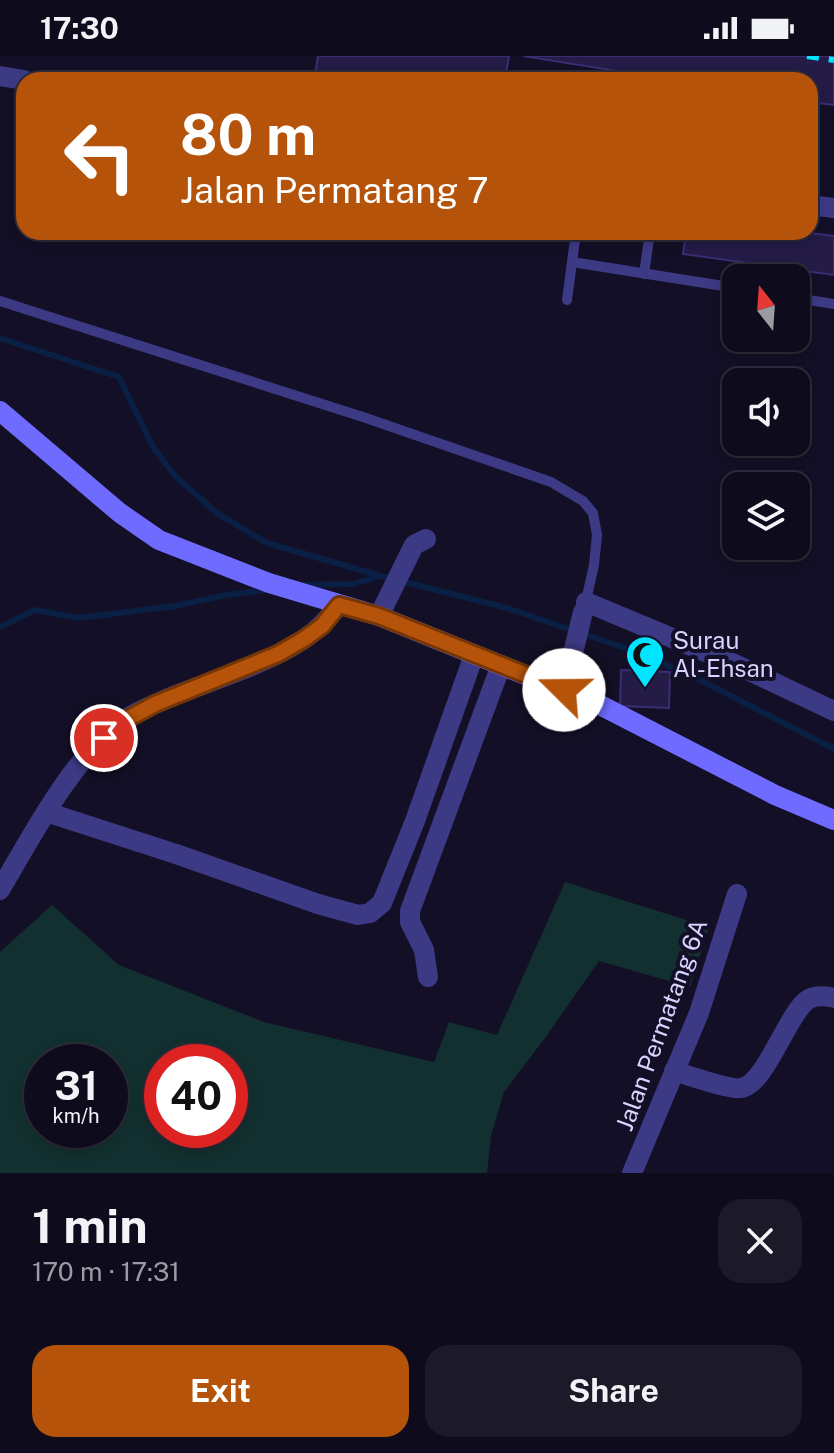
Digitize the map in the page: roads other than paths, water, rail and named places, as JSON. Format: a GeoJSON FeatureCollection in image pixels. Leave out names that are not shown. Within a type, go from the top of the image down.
{"type":"FeatureCollection","features":[{"type":"Feature","properties":{"kind":"street"},"geometry":{"type":"LineString","coordinates":[[0,411],[120,513],[159,540],[318,599],[339,605],[383,608],[474,655],[602,706],[775,795],[834,820]]}},
{"type":"Feature","properties":{"kind":"street"},"geometry":{"type":"LineString","coordinates":[[383,608],[417,546]]}},
{"type":"Feature","properties":{"kind":"street"},"geometry":{"type":"LineString","coordinates":[[0,890],[46,812],[87,755],[122,722],[155,704],[278,654],[322,626],[339,605]]}},
{"type":"Feature","properties":{"kind":"street"},"geometry":{"type":"LineString","coordinates":[[564,690],[584,607],[739,666],[834,711]]}},
{"type":"Feature","properties":{"kind":"street"},"geometry":{"type":"LineString","coordinates":[[46,812],[329,908],[358,915],[370,913],[382,903],[415,821],[474,655]]}},
{"type":"Feature","properties":{"kind":"street"},"geometry":{"type":"LineString","coordinates":[[428,977],[424,950],[410,922],[410,911],[501,665]]}},
{"type":"Feature","properties":{"kind":"street","name":"Jalan Permatang 6A"},"geometry":{"type":"LineString","coordinates":[[632,1173],[699,1013],[737,894]]}},
{"type":"Feature","properties":{"kind":"street"},"geometry":{"type":"LineString","coordinates":[[674,1071],[741,1089],[767,1062],[799,1009],[809,999],[834,998]]}},
{"type":"Feature","properties":{"kind":"lane"},"geometry":{"type":"LineString","coordinates":[[567,300],[575,240]]}},
{"type":"Feature","properties":{"kind":"lane"},"geometry":{"type":"LineString","coordinates":[[644,274],[649,240]]}},
{"type":"Feature","properties":{"kind":"lane"},"geometry":{"type":"LineString","coordinates":[[572,262],[722,286]]}},
{"type":"Feature","properties":{"kind":"lane"},"geometry":{"type":"LineString","coordinates":[[810,300],[834,304]]}},
{"type":"Feature","properties":{"kind":"lane"},"geometry":{"type":"LineString","coordinates":[[0,301],[349,412],[551,482],[583,501],[593,513],[597,535],[584,607]]}},
{"type":"Feature","properties":{"kind":"waterway"},"geometry":{"type":"LineString","coordinates":[[0,338],[119,377],[153,447],[175,476],[217,513],[267,543],[507,608],[640,653],[834,749]]}},
{"type":"Feature","properties":{"kind":"waterway"},"geometry":{"type":"LineString","coordinates":[[300,585],[354,584],[380,576]]}},
{"type":"Feature","properties":{"kind":"waterway"},"geometry":{"type":"LineString","coordinates":[[0,627],[35,610],[79,618],[175,606],[265,590]]}},
{"type":"Feature","properties":{"kind":"railway"},"geometry":{"type":"LineString","coordinates":[[807,56],[834,60]]}},
{"type":"Feature","properties":{"kind":"place","name":"Surau Al-Ehsan"},"geometry":{"type":"Point","coordinates":[645,689]}}]}
